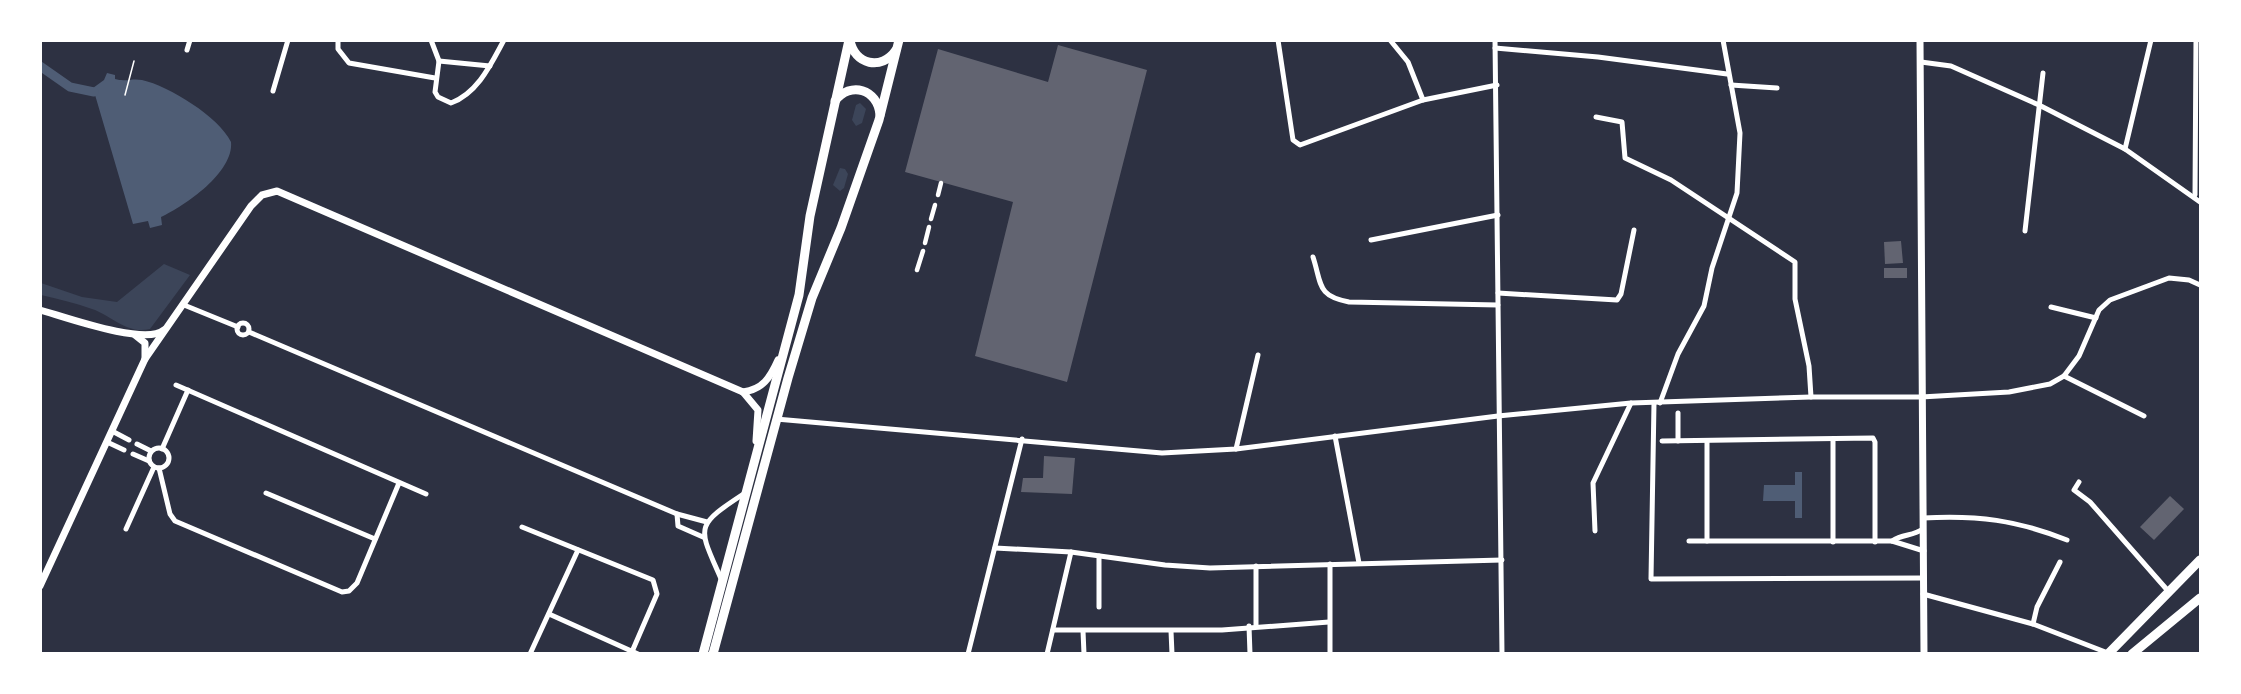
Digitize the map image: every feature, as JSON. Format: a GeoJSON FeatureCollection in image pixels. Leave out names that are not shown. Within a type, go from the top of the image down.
{"type":"FeatureCollection","features":[{"type":"Feature","properties":{"kind":"main road"},"geometry":{"type":"LineString","coordinates":[[850,40],[857,56],[870,63],[888,59],[898,43]]}},
{"type":"Feature","properties":{"kind":"main road"},"geometry":{"type":"LineString","coordinates":[[703,654],[799,296],[810,216],[832,108],[850,40]]}},
{"type":"Feature","properties":{"kind":"main road"},"geometry":{"type":"LineString","coordinates":[[713,654],[776,419],[812,298],[841,228],[879,120],[898,43]]}},
{"type":"Feature","properties":{"kind":"main road"},"geometry":{"type":"LineString","coordinates":[[832,108],[843,93],[855,89],[863,90],[876,100],[879,120]]}},
{"type":"Feature","properties":{"kind":"main road"},"geometry":{"type":"LineString","coordinates":[[2108,654],[2200,561]]}},
{"type":"Feature","properties":{"kind":"main road"},"geometry":{"type":"LineString","coordinates":[[2132,654],[2199,599]]}},
{"type":"Feature","properties":{"kind":"street"},"geometry":{"type":"LineString","coordinates":[[187,50],[190,40]]}},
{"type":"Feature","properties":{"kind":"street"},"geometry":{"type":"LineString","coordinates":[[273,91],[288,40]]}},
{"type":"Feature","properties":{"kind":"street"},"geometry":{"type":"LineString","coordinates":[[338,40],[338,49],[349,63],[435,78]]}},
{"type":"Feature","properties":{"kind":"street"},"geometry":{"type":"LineString","coordinates":[[430,40],[440,61],[435,78],[435,92],[438,97],[451,103],[469,92],[490,66],[504,40]]}},
{"type":"Feature","properties":{"kind":"street"},"geometry":{"type":"LineString","coordinates":[[1278,40],[1293,135],[1296,143],[1304,145],[1423,100],[1497,85]]}},
{"type":"Feature","properties":{"kind":"street"},"geometry":{"type":"LineString","coordinates":[[1390,40],[1408,62],[1423,100]]}},
{"type":"Feature","properties":{"kind":"street"},"geometry":{"type":"LineString","coordinates":[[1495,40],[1502,654]]}},
{"type":"Feature","properties":{"kind":"street"},"geometry":{"type":"LineString","coordinates":[[1723,40],[1727,74],[1740,133],[1737,194],[1712,268],[1704,306],[1678,354],[1657,403],[1651,579],[1923,578]]}},
{"type":"Feature","properties":{"kind":"street"},"geometry":{"type":"LineString","coordinates":[[1920,40],[1924,654]]}},
{"type":"Feature","properties":{"kind":"street"},"geometry":{"type":"LineString","coordinates":[[2125,149],[2151,40]]}},
{"type":"Feature","properties":{"kind":"street"},"geometry":{"type":"LineString","coordinates":[[2194,195],[2196,40]]}},
{"type":"Feature","properties":{"kind":"street"},"geometry":{"type":"LineString","coordinates":[[1495,48],[1598,57],[1727,74]]}},
{"type":"Feature","properties":{"kind":"street"},"geometry":{"type":"LineString","coordinates":[[440,61],[490,66]]}},
{"type":"Feature","properties":{"kind":"street"},"geometry":{"type":"LineString","coordinates":[[1921,62],[1951,66],[2039,105],[2125,149],[2194,195],[2200,202]]}},
{"type":"Feature","properties":{"kind":"street"},"geometry":{"type":"LineString","coordinates":[[2025,231],[2043,73]]}},
{"type":"Feature","properties":{"kind":"street"},"geometry":{"type":"LineString","coordinates":[[1731,85],[1777,88]]}},
{"type":"Feature","properties":{"kind":"street"},"geometry":{"type":"LineString","coordinates":[[1596,117],[1622,122],[1625,158],[1671,180],[1795,262],[1795,299],[1809,366],[1811,397]]}},
{"type":"Feature","properties":{"kind":"street"},"geometry":{"type":"LineString","coordinates":[[938,195],[941,183]]}},
{"type":"Feature","properties":{"kind":"street"},"geometry":{"type":"LineString","coordinates":[[40,586],[145,359],[184,306],[251,206],[262,195],[277,191],[743,392],[754,404],[760,418],[753,465]]}},
{"type":"Feature","properties":{"kind":"street"},"geometry":{"type":"LineString","coordinates":[[931,219],[935,205]]}},
{"type":"Feature","properties":{"kind":"street"},"geometry":{"type":"LineString","coordinates":[[1371,240],[1498,215]]}},
{"type":"Feature","properties":{"kind":"street"},"geometry":{"type":"LineString","coordinates":[[925,243],[929,227]]}},
{"type":"Feature","properties":{"kind":"street"},"geometry":{"type":"LineString","coordinates":[[1498,293],[1617,300],[1621,294],[1634,230]]}},
{"type":"Feature","properties":{"kind":"street"},"geometry":{"type":"LineString","coordinates":[[917,270],[923,250]]}},
{"type":"Feature","properties":{"kind":"street"},"geometry":{"type":"LineString","coordinates":[[1313,256],[1324,293],[1332,299],[1498,305]]}},
{"type":"Feature","properties":{"kind":"street"},"geometry":{"type":"LineString","coordinates":[[776,419],[1162,453],[1236,449],[1498,416],[1632,403],[1811,397],[1921,397],[2009,392],[2050,384],[2064,376],[2079,356],[2105,303],[2158,280],[2169,278],[2189,280],[2200,285]]}},
{"type":"Feature","properties":{"kind":"street"},"geometry":{"type":"LineString","coordinates":[[184,306],[238,327],[241,335],[249,332],[677,514],[707,522]]}},
{"type":"Feature","properties":{"kind":"street"},"geometry":{"type":"LineString","coordinates":[[2051,307],[2096,318]]}},
{"type":"Feature","properties":{"kind":"street"},"geometry":{"type":"LineString","coordinates":[[40,310],[135,335],[154,335],[171,324]]}},
{"type":"Feature","properties":{"kind":"street"},"geometry":{"type":"LineString","coordinates":[[135,335],[145,343],[145,359]]}},
{"type":"Feature","properties":{"kind":"street"},"geometry":{"type":"LineString","coordinates":[[743,392],[759,388],[766,382],[786,341]]}},
{"type":"Feature","properties":{"kind":"street"},"geometry":{"type":"LineString","coordinates":[[1236,449],[1258,355]]}},
{"type":"Feature","properties":{"kind":"street"},"geometry":{"type":"LineString","coordinates":[[2064,376],[2144,416]]}},
{"type":"Feature","properties":{"kind":"street"},"geometry":{"type":"LineString","coordinates":[[176,385],[426,494]]}},
{"type":"Feature","properties":{"kind":"street"},"geometry":{"type":"LineString","coordinates":[[162,449],[188,390]]}},
{"type":"Feature","properties":{"kind":"street"},"geometry":{"type":"LineString","coordinates":[[1595,531],[1593,484],[1632,403]]}},
{"type":"Feature","properties":{"kind":"street"},"geometry":{"type":"LineString","coordinates":[[1678,413],[1678,441]]}},
{"type":"Feature","properties":{"kind":"street"},"geometry":{"type":"LineString","coordinates":[[112,431],[129,440]]}},
{"type":"Feature","properties":{"kind":"street"},"geometry":{"type":"LineString","coordinates":[[1335,436],[1359,563]]}},
{"type":"Feature","properties":{"kind":"street"},"geometry":{"type":"LineString","coordinates":[[968,654],[1023,440]]}},
{"type":"Feature","properties":{"kind":"street"},"geometry":{"type":"LineString","coordinates":[[1833,440],[1833,542]]}},
{"type":"Feature","properties":{"kind":"street"},"geometry":{"type":"LineString","coordinates":[[1662,441],[1875,440],[1875,542]]}},
{"type":"Feature","properties":{"kind":"street"},"geometry":{"type":"LineString","coordinates":[[1707,441],[1707,541]]}},
{"type":"Feature","properties":{"kind":"street"},"geometry":{"type":"LineString","coordinates":[[107,442],[124,450]]}},
{"type":"Feature","properties":{"kind":"street"},"geometry":{"type":"LineString","coordinates":[[137,444],[151,451],[162,449]]}},
{"type":"Feature","properties":{"kind":"street"},"geometry":{"type":"LineString","coordinates":[[126,529],[157,468],[169,459],[162,449]]}},
{"type":"Feature","properties":{"kind":"street"},"geometry":{"type":"LineString","coordinates":[[149,461],[151,451]]}},
{"type":"Feature","properties":{"kind":"street"},"geometry":{"type":"LineString","coordinates":[[133,454],[149,461],[157,468],[170,514],[175,521],[338,591],[349,591],[355,586],[399,483]]}},
{"type":"Feature","properties":{"kind":"street"},"geometry":{"type":"LineString","coordinates":[[2079,482],[2074,490],[2103,516],[2169,592]]}},
{"type":"Feature","properties":{"kind":"street"},"geometry":{"type":"LineString","coordinates":[[722,581],[703,537],[707,522],[713,514],[745,492]]}},
{"type":"Feature","properties":{"kind":"street"},"geometry":{"type":"LineString","coordinates":[[266,493],[375,539]]}},
{"type":"Feature","properties":{"kind":"street"},"geometry":{"type":"LineString","coordinates":[[677,514],[678,526],[703,537]]}},
{"type":"Feature","properties":{"kind":"street"},"geometry":{"type":"LineString","coordinates":[[1923,518],[1970,516],[2031,526],[2067,540]]}},
{"type":"Feature","properties":{"kind":"street"},"geometry":{"type":"LineString","coordinates":[[522,527],[653,580],[657,594],[633,653],[549,614]]}},
{"type":"Feature","properties":{"kind":"street"},"geometry":{"type":"LineString","coordinates":[[1892,541],[1900,536],[1913,535],[1923,529]]}},
{"type":"Feature","properties":{"kind":"street"},"geometry":{"type":"LineString","coordinates":[[1900,536],[1901,545]]}},
{"type":"Feature","properties":{"kind":"street"},"geometry":{"type":"LineString","coordinates":[[1689,541],[1892,541],[1924,551]]}},
{"type":"Feature","properties":{"kind":"street"},"geometry":{"type":"LineString","coordinates":[[995,548],[1071,552],[1165,565],[1256,566],[1502,560]]}},
{"type":"Feature","properties":{"kind":"street"},"geometry":{"type":"LineString","coordinates":[[530,654],[578,550]]}},
{"type":"Feature","properties":{"kind":"street"},"geometry":{"type":"LineString","coordinates":[[1047,654],[1071,552]]}},
{"type":"Feature","properties":{"kind":"street"},"geometry":{"type":"LineString","coordinates":[[1099,556],[1099,606]]}},
{"type":"Feature","properties":{"kind":"street"},"geometry":{"type":"LineString","coordinates":[[2033,624],[2037,607],[2060,562]]}},
{"type":"Feature","properties":{"kind":"street"},"geometry":{"type":"LineString","coordinates":[[1330,564],[1330,654]]}},
{"type":"Feature","properties":{"kind":"street"},"geometry":{"type":"LineString","coordinates":[[1256,566],[1256,625]]}},
{"type":"Feature","properties":{"kind":"street"},"geometry":{"type":"LineString","coordinates":[[1923,594],[2033,624],[2108,654]]}},
{"type":"Feature","properties":{"kind":"street"},"geometry":{"type":"LineString","coordinates":[[1053,630],[1171,631],[1329,622]]}},
{"type":"Feature","properties":{"kind":"street"},"geometry":{"type":"LineString","coordinates":[[1249,626],[1250,654]]}},
{"type":"Feature","properties":{"kind":"street"},"geometry":{"type":"LineString","coordinates":[[1083,631],[1084,654]]}},
{"type":"Feature","properties":{"kind":"street"},"geometry":{"type":"LineString","coordinates":[[1171,631],[1172,654]]}},
{"type":"Feature","properties":{"kind":"path"},"geometry":{"type":"LineString","coordinates":[[126,95],[134,61]]}},
{"type":"Feature","properties":{"kind":"shaded area"},"geometry":{"type":"Polygon","coordinates":[[[107,73],[115,75],[115,79],[119,80],[153,83],[179,96],[205,113],[225,132],[231,142],[230,153],[225,165],[216,176],[206,187],[182,205],[161,217],[162,225],[150,228],[148,221],[133,224],[93,88],[104,80],[107,73]]]}},
{"type":"Feature","properties":{"kind":"shaded area"},"geometry":{"type":"Polygon","coordinates":[[[860,103],[866,109],[862,123],[856,126],[852,120],[856,105],[860,103]]]}},
{"type":"Feature","properties":{"kind":"shaded area"},"geometry":{"type":"Polygon","coordinates":[[[840,168],[845,169],[848,174],[844,188],[840,191],[833,185],[840,168]]]}},
{"type":"Feature","properties":{"kind":"shaded area"},"geometry":{"type":"Polygon","coordinates":[[[164,264],[190,275],[150,329],[127,327],[92,309],[41,295],[41,283],[82,297],[117,302],[164,264]]]}},
{"type":"Feature","properties":{"kind":"shaded area"},"geometry":{"type":"Polygon","coordinates":[[[1795,472],[1802,472],[1802,518],[1795,518],[1795,501],[1763,501],[1764,485],[1795,485],[1795,472]]]}},
{"type":"Feature","properties":{"kind":"building"},"geometry":{"type":"Polygon","coordinates":[[[1058,45],[1147,70],[1067,382],[975,356],[1013,202],[905,172],[938,49],[1048,82],[1058,45]]]}},
{"type":"Feature","properties":{"kind":"building"},"geometry":{"type":"Polygon","coordinates":[[[1901,241],[1903,263],[1885,264],[1884,242],[1901,241]]]}},
{"type":"Feature","properties":{"kind":"building"},"geometry":{"type":"Polygon","coordinates":[[[1884,268],[1907,268],[1907,278],[1884,278],[1884,268]]]}},
{"type":"Feature","properties":{"kind":"building"},"geometry":{"type":"Polygon","coordinates":[[[1044,456],[1075,458],[1072,494],[1021,492],[1023,478],[1043,478],[1044,456]]]}},
{"type":"Feature","properties":{"kind":"building"},"geometry":{"type":"Polygon","coordinates":[[[2170,496],[2184,509],[2154,540],[2140,527],[2170,496]]]}},
{"type":"Feature","properties":{"kind":"waterway"},"geometry":{"type":"LineString","coordinates":[[40,66],[70,87],[94,92]]}}]}
